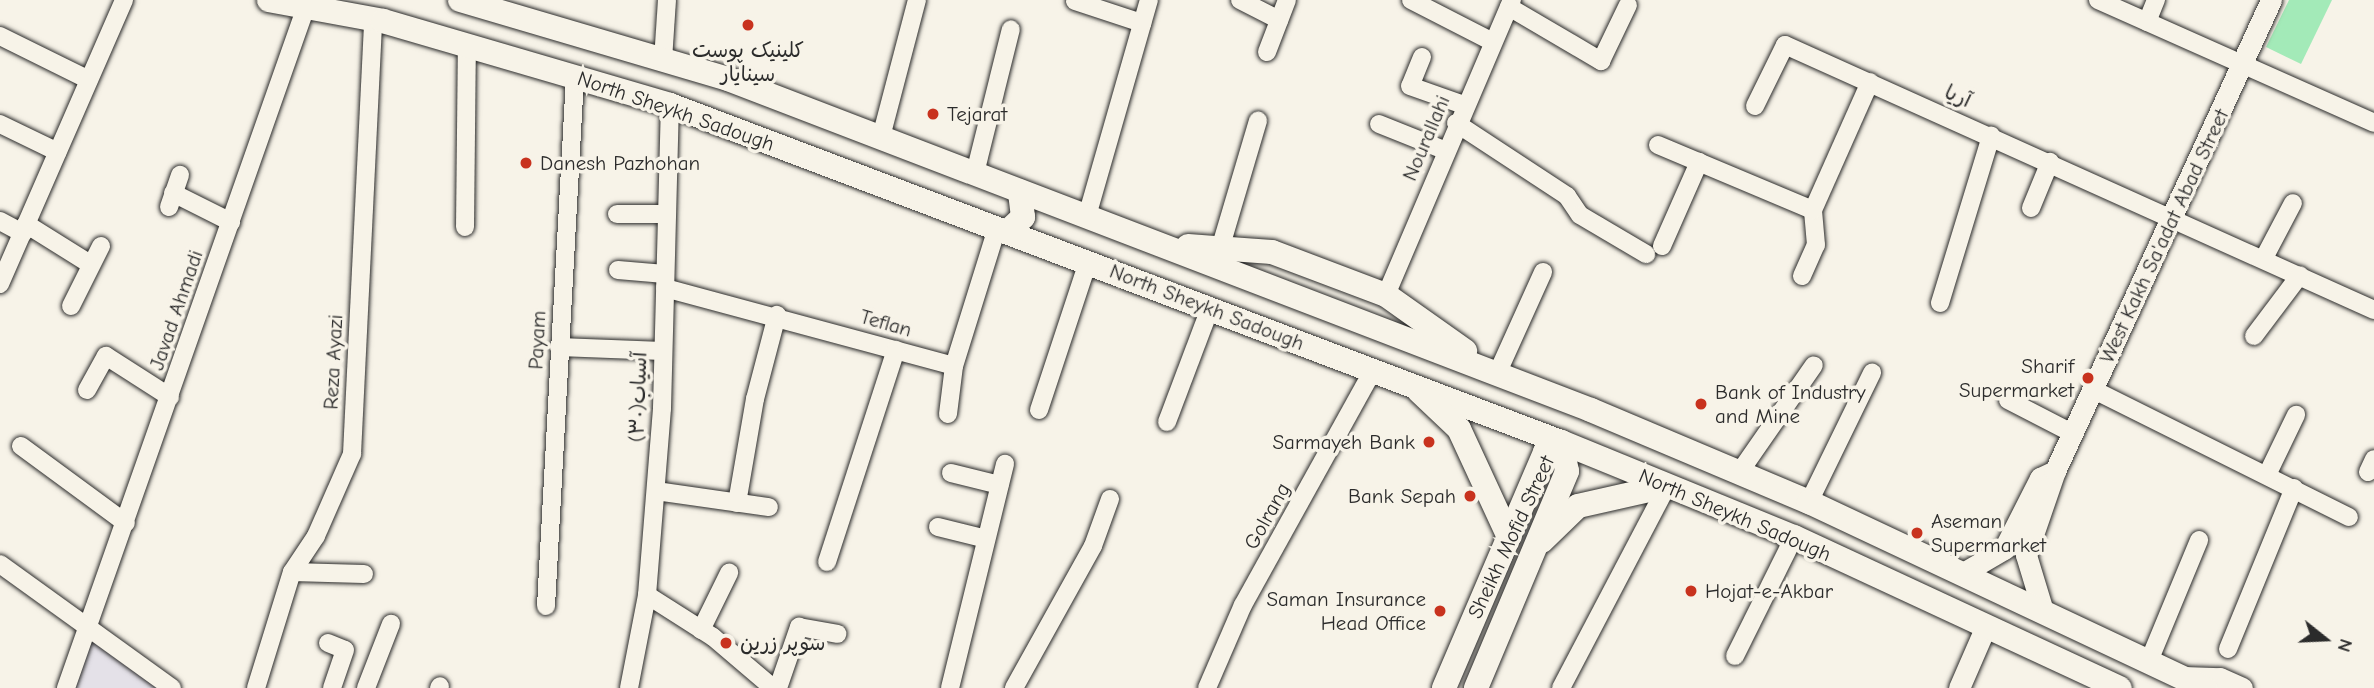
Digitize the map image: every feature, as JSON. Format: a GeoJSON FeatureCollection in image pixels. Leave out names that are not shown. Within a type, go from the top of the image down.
{"type":"FeatureCollection","features":[{"type":"Feature","properties":{"kind":"main road","name":"North Sheykh Sadough"},"geometry":{"type":"LineString","coordinates":[[269,0],[373,19],[670,105],[1374,369],[1561,442],[1794,537],[2116,687]]}},
{"type":"Feature","properties":{"kind":"main road","name":"North Sheykh Sadough"},"geometry":{"type":"LineString","coordinates":[[460,0],[527,10],[663,60],[728,79],[1576,404],[1809,502],[2205,688]]}},
{"type":"Feature","properties":{"kind":"main road"},"geometry":{"type":"LineString","coordinates":[[1002,230],[1023,217],[1020,191]]}},
{"type":"Feature","properties":{"kind":"main road"},"geometry":{"type":"LineString","coordinates":[[1160,244],[1272,252],[1385,296],[1497,374]]}},
{"type":"Feature","properties":{"kind":"main road"},"geometry":{"type":"LineString","coordinates":[[1411,384],[1459,429],[1508,537]]}},
{"type":"Feature","properties":{"kind":"main road"},"geometry":{"type":"LineString","coordinates":[[1561,442],[1576,404]]}},
{"type":"Feature","properties":{"kind":"main road","name":"Sheikh Mofid Street"},"geometry":{"type":"LineString","coordinates":[[1444,688],[1545,452],[1561,442],[1567,471],[1476,688]]}},
{"type":"Feature","properties":{"kind":"main road"},"geometry":{"type":"LineString","coordinates":[[1537,546],[1578,506],[1667,486]]}},
{"type":"Feature","properties":{"kind":"street"},"geometry":{"type":"LineString","coordinates":[[0,284],[124,0]]}},
{"type":"Feature","properties":{"kind":"street"},"geometry":{"type":"LineString","coordinates":[[663,60],[667,0]]}},
{"type":"Feature","properties":{"kind":"street"},"geometry":{"type":"LineString","coordinates":[[881,137],[917,0]]}},
{"type":"Feature","properties":{"kind":"street"},"geometry":{"type":"LineString","coordinates":[[1087,216],[1149,0]]}},
{"type":"Feature","properties":{"kind":"street"},"geometry":{"type":"LineString","coordinates":[[1240,0],[1279,20]]}},
{"type":"Feature","properties":{"kind":"street"},"geometry":{"type":"LineString","coordinates":[[1267,52],[1287,0]]}},
{"type":"Feature","properties":{"kind":"street"},"geometry":{"type":"LineString","coordinates":[[1411,0],[1493,42]]}},
{"type":"Feature","properties":{"kind":"street"},"geometry":{"type":"LineString","coordinates":[[2098,0],[2374,123]]}},
{"type":"Feature","properties":{"kind":"street"},"geometry":{"type":"LineString","coordinates":[[2147,22],[2156,0]]}},
{"type":"Feature","properties":{"kind":"street","name":"West Kakh Sa'adat Abad Street"},"geometry":{"type":"LineString","coordinates":[[2043,611],[2026,555],[2055,471],[2175,217],[2271,0]]}},
{"type":"Feature","properties":{"kind":"street"},"geometry":{"type":"LineString","coordinates":[[1075,1],[1142,23]]}},
{"type":"Feature","properties":{"kind":"street"},"geometry":{"type":"LineString","coordinates":[[1510,3],[1601,61],[1628,5]]}},
{"type":"Feature","properties":{"kind":"street","name":"Nourallahi"},"geometry":{"type":"LineString","coordinates":[[1385,296],[1444,150],[1510,3]]}},
{"type":"Feature","properties":{"kind":"street","name":"Javad Ahmadi"},"geometry":{"type":"LineString","coordinates":[[66,688],[306,7]]}},
{"type":"Feature","properties":{"kind":"street","name":"Reza Ayazi"},"geometry":{"type":"LineString","coordinates":[[256,688],[292,572],[316,536],[352,454],[373,19]]}},
{"type":"Feature","properties":{"kind":"street"},"geometry":{"type":"LineString","coordinates":[[975,173],[1011,29]]}},
{"type":"Feature","properties":{"kind":"street"},"geometry":{"type":"LineString","coordinates":[[0,36],[89,80]]}},
{"type":"Feature","properties":{"kind":"street"},"geometry":{"type":"LineString","coordinates":[[465,227],[467,45]]}},
{"type":"Feature","properties":{"kind":"street","name":"آریا"},"geometry":{"type":"LineString","coordinates":[[1755,106],[1785,45],[2175,217],[2374,310]]}},
{"type":"Feature","properties":{"kind":"street"},"geometry":{"type":"LineString","coordinates":[[1422,57],[1410,86],[1465,105]]}},
{"type":"Feature","properties":{"kind":"street","name":"Payam"},"geometry":{"type":"LineString","coordinates":[[546,606],[575,77]]}},
{"type":"Feature","properties":{"kind":"street"},"geometry":{"type":"LineString","coordinates":[[1802,276],[1816,245],[1813,210],[1870,82]]}},
{"type":"Feature","properties":{"kind":"street","name":"آسیاب(۳۰)"},"geometry":{"type":"LineString","coordinates":[[629,688],[647,596],[656,491],[670,105]]}},
{"type":"Feature","properties":{"kind":"street"},"geometry":{"type":"LineString","coordinates":[[1220,248],[1258,121]]}},
{"type":"Feature","properties":{"kind":"street"},"geometry":{"type":"LineString","coordinates":[[1456,123],[1567,196],[1580,215],[1654,250],[1699,162]]}},
{"type":"Feature","properties":{"kind":"street"},"geometry":{"type":"LineString","coordinates":[[0,124],[58,152]]}},
{"type":"Feature","properties":{"kind":"street"},"geometry":{"type":"LineString","coordinates":[[1379,124],[1444,150]]}},
{"type":"Feature","properties":{"kind":"street"},"geometry":{"type":"LineString","coordinates":[[1940,303],[1992,136]]}},
{"type":"Feature","properties":{"kind":"street"},"geometry":{"type":"LineString","coordinates":[[1658,145],[1813,210]]}},
{"type":"Feature","properties":{"kind":"street"},"geometry":{"type":"LineString","coordinates":[[2031,208],[2050,162]]}},
{"type":"Feature","properties":{"kind":"street"},"geometry":{"type":"LineString","coordinates":[[180,175],[171,200],[231,222]]}},
{"type":"Feature","properties":{"kind":"street"},"geometry":{"type":"LineString","coordinates":[[2264,258],[2293,203]]}},
{"type":"Feature","properties":{"kind":"street"},"geometry":{"type":"LineString","coordinates":[[617,214],[667,214]]}},
{"type":"Feature","properties":{"kind":"street"},"geometry":{"type":"LineString","coordinates":[[0,221],[24,228],[90,264]]}},
{"type":"Feature","properties":{"kind":"street"},"geometry":{"type":"LineString","coordinates":[[948,414],[954,366],[1002,230]]}},
{"type":"Feature","properties":{"kind":"street"},"geometry":{"type":"LineString","coordinates":[[71,306],[101,246]]}},
{"type":"Feature","properties":{"kind":"street"},"geometry":{"type":"LineString","coordinates":[[1040,410],[1088,262]]}},
{"type":"Feature","properties":{"kind":"street","name":"Teflan"},"geometry":{"type":"LineString","coordinates":[[618,270],[665,281],[954,366]]}},
{"type":"Feature","properties":{"kind":"street"},"geometry":{"type":"LineString","coordinates":[[1497,374],[1544,272]]}},
{"type":"Feature","properties":{"kind":"street"},"geometry":{"type":"LineString","coordinates":[[2254,336],[2300,275]]}},
{"type":"Feature","properties":{"kind":"street"},"geometry":{"type":"LineString","coordinates":[[1167,422],[1210,308]]}},
{"type":"Feature","properties":{"kind":"street"},"geometry":{"type":"LineString","coordinates":[[737,503],[755,399],[777,315]]}},
{"type":"Feature","properties":{"kind":"street"},"geometry":{"type":"LineString","coordinates":[[559,347],[663,351]]}},
{"type":"Feature","properties":{"kind":"street"},"geometry":{"type":"LineString","coordinates":[[827,562],[896,350]]}},
{"type":"Feature","properties":{"kind":"street"},"geometry":{"type":"LineString","coordinates":[[87,390],[106,356],[170,397]]}},
{"type":"Feature","properties":{"kind":"street"},"geometry":{"type":"LineString","coordinates":[[1739,473],[1814,365]]}},
{"type":"Feature","properties":{"kind":"street","name":"Golrang"},"geometry":{"type":"LineString","coordinates":[[1207,688],[1243,605],[1374,369]]}},
{"type":"Feature","properties":{"kind":"street"},"geometry":{"type":"LineString","coordinates":[[1809,502],[1872,373]]}},
{"type":"Feature","properties":{"kind":"street"},"geometry":{"type":"LineString","coordinates":[[2092,389],[2349,517]]}},
{"type":"Feature","properties":{"kind":"street"},"geometry":{"type":"LineString","coordinates":[[2008,400],[2072,433]]}},
{"type":"Feature","properties":{"kind":"street"},"geometry":{"type":"LineString","coordinates":[[2267,475],[2296,415]]}},
{"type":"Feature","properties":{"kind":"street"},"geometry":{"type":"LineString","coordinates":[[21,446],[126,523]]}},
{"type":"Feature","properties":{"kind":"street"},"geometry":{"type":"LineString","coordinates":[[950,688],[1005,464]]}},
{"type":"Feature","properties":{"kind":"street"},"geometry":{"type":"LineString","coordinates":[[1963,573],[2004,549],[2040,478],[2055,471]]}},
{"type":"Feature","properties":{"kind":"street"},"geometry":{"type":"LineString","coordinates":[[951,473],[1000,485]]}},
{"type":"Feature","properties":{"kind":"street"},"geometry":{"type":"LineString","coordinates":[[1561,688],[1667,486]]}},
{"type":"Feature","properties":{"kind":"street"},"geometry":{"type":"LineString","coordinates":[[2228,649],[2294,488]]}},
{"type":"Feature","properties":{"kind":"street"},"geometry":{"type":"LineString","coordinates":[[656,491],[769,507]]}},
{"type":"Feature","properties":{"kind":"street"},"geometry":{"type":"LineString","coordinates":[[1014,688],[1093,546],[1110,499]]}},
{"type":"Feature","properties":{"kind":"street"},"geometry":{"type":"LineString","coordinates":[[938,527],[986,540]]}},
{"type":"Feature","properties":{"kind":"street"},"geometry":{"type":"LineString","coordinates":[[1735,656],[1794,537]]}},
{"type":"Feature","properties":{"kind":"street"},"geometry":{"type":"LineString","coordinates":[[2149,661],[2199,540]]}},
{"type":"Feature","properties":{"kind":"street"},"geometry":{"type":"LineString","coordinates":[[0,564],[172,688]]}},
{"type":"Feature","properties":{"kind":"street"},"geometry":{"type":"LineString","coordinates":[[292,572],[365,574]]}},
{"type":"Feature","properties":{"kind":"street"},"geometry":{"type":"LineString","coordinates":[[701,630],[729,573]]}},
{"type":"Feature","properties":{"kind":"street"},"geometry":{"type":"LineString","coordinates":[[647,596],[701,630],[772,688]]}},
{"type":"Feature","properties":{"kind":"street"},"geometry":{"type":"LineString","coordinates":[[366,688],[391,624]]}},
{"type":"Feature","properties":{"kind":"street"},"geometry":{"type":"LineString","coordinates":[[1959,688],[1986,626]]}},
{"type":"Feature","properties":{"kind":"street"},"geometry":{"type":"LineString","coordinates":[[778,688],[799,627],[837,635]]}},
{"type":"Feature","properties":{"kind":"street"},"geometry":{"type":"LineString","coordinates":[[328,643],[345,650],[332,688]]}},
{"type":"Feature","properties":{"kind":"street","name":"North Sheykh Sadough"},"geometry":{"type":"LineString","coordinates":[[2183,677],[2220,678],[2242,688]]}},
{"type":"Feature","properties":{"kind":"shaded area"},"geometry":{"type":"Polygon","coordinates":[[[89,628],[172,688],[66,688],[89,628]]]}},
{"type":"Feature","properties":{"kind":"green space"},"geometry":{"type":"Polygon","coordinates":[[[2289,0],[2332,0],[2301,64],[2266,47],[2289,0]]]}},
{"type":"Feature","properties":{"kind":"place","name":"کلینیک پوست سینایار"},"geometry":{"type":"Point","coordinates":[748,25]}},
{"type":"Feature","properties":{"kind":"place","name":"Tejarat"},"geometry":{"type":"Point","coordinates":[933,114]}},
{"type":"Feature","properties":{"kind":"place","name":"Danesh Pazhohan"},"geometry":{"type":"Point","coordinates":[526,163]}},
{"type":"Feature","properties":{"kind":"place","name":"Sharif Supermarket"},"geometry":{"type":"Point","coordinates":[2088,378]}},
{"type":"Feature","properties":{"kind":"place","name":"Bank of Industry and Mine"},"geometry":{"type":"Point","coordinates":[1701,404]}},
{"type":"Feature","properties":{"kind":"place","name":"Sarmayeh Bank"},"geometry":{"type":"Point","coordinates":[1429,442]}},
{"type":"Feature","properties":{"kind":"place","name":"Bank Sepah"},"geometry":{"type":"Point","coordinates":[1470,496]}},
{"type":"Feature","properties":{"kind":"place","name":"Aseman Supermarket"},"geometry":{"type":"Point","coordinates":[1917,533]}},
{"type":"Feature","properties":{"kind":"place","name":"Hojat-e-Akbar"},"geometry":{"type":"Point","coordinates":[1691,591]}},
{"type":"Feature","properties":{"kind":"place","name":"Saman Insurance Head Office"},"geometry":{"type":"Point","coordinates":[1440,611]}},
{"type":"Feature","properties":{"kind":"place","name":"سوپر زرین"},"geometry":{"type":"Point","coordinates":[726,643]}}]}
